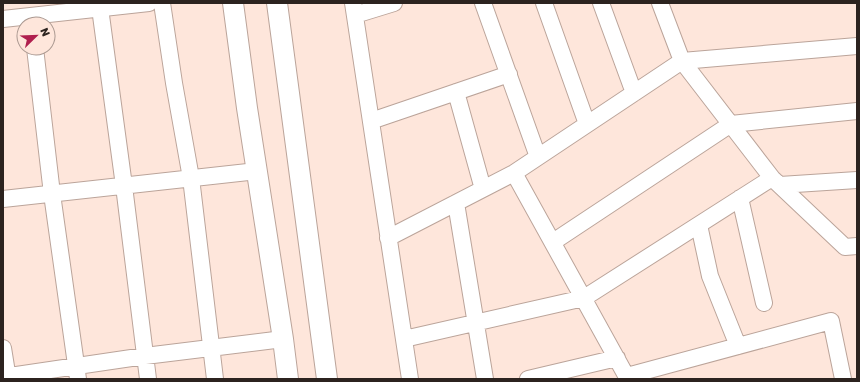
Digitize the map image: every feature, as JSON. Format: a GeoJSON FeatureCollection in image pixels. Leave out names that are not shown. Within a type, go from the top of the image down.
{"type":"FeatureCollection","features":[{"type":"Feature","properties":{"kind":"street"},"geometry":{"type":"LineString","coordinates":[[3,19],[31,14],[150,3]]}},
{"type":"Feature","properties":{"kind":"street"},"geometry":{"type":"LineString","coordinates":[[162,3],[174,83],[191,178],[215,379]]}},
{"type":"Feature","properties":{"kind":"street"},"geometry":{"type":"LineString","coordinates":[[233,3],[247,108],[288,379]]}},
{"type":"Feature","properties":{"kind":"street"},"geometry":{"type":"LineString","coordinates":[[277,3],[327,379]]}},
{"type":"Feature","properties":{"kind":"street"},"geometry":{"type":"LineString","coordinates":[[394,3],[354,9],[410,379]]}},
{"type":"Feature","properties":{"kind":"street"},"geometry":{"type":"LineString","coordinates":[[483,3],[538,157]]}},
{"type":"Feature","properties":{"kind":"street"},"geometry":{"type":"LineString","coordinates":[[544,3],[587,124]]}},
{"type":"Feature","properties":{"kind":"street"},"geometry":{"type":"LineString","coordinates":[[601,3],[634,93]]}},
{"type":"Feature","properties":{"kind":"street"},"geometry":{"type":"LineString","coordinates":[[660,3],[682,61],[776,181],[846,247],[857,246]]}},
{"type":"Feature","properties":{"kind":"street"},"geometry":{"type":"LineString","coordinates":[[100,8],[148,379]]}},
{"type":"Feature","properties":{"kind":"street"},"geometry":{"type":"LineString","coordinates":[[388,238],[514,173],[682,61],[857,46]]}},
{"type":"Feature","properties":{"kind":"street"},"geometry":{"type":"LineString","coordinates":[[36,56],[52,194],[77,373]]}},
{"type":"Feature","properties":{"kind":"street"},"geometry":{"type":"LineString","coordinates":[[371,121],[509,74]]}},
{"type":"Feature","properties":{"kind":"street"},"geometry":{"type":"LineString","coordinates":[[456,92],[483,189]]}},
{"type":"Feature","properties":{"kind":"street"},"geometry":{"type":"LineString","coordinates":[[553,242],[731,124],[857,111]]}},
{"type":"Feature","properties":{"kind":"street"},"geometry":{"type":"LineString","coordinates":[[3,199],[257,171]]}},
{"type":"Feature","properties":{"kind":"street"},"geometry":{"type":"LineString","coordinates":[[514,173],[627,378],[831,321],[843,379]]}},
{"type":"Feature","properties":{"kind":"street"},"geometry":{"type":"LineString","coordinates":[[404,338],[584,298],[740,198],[776,181],[857,180]]}},
{"type":"Feature","properties":{"kind":"street"},"geometry":{"type":"LineString","coordinates":[[740,198],[764,303]]}},
{"type":"Feature","properties":{"kind":"street"},"geometry":{"type":"LineString","coordinates":[[456,203],[485,379]]}},
{"type":"Feature","properties":{"kind":"street"},"geometry":{"type":"LineString","coordinates":[[699,225],[710,276],[738,346]]}},
{"type":"Feature","properties":{"kind":"street"},"geometry":{"type":"LineString","coordinates":[[3,348],[6,377],[77,373],[145,356],[283,339]]}},
{"type":"Feature","properties":{"kind":"street"},"geometry":{"type":"LineString","coordinates":[[528,379],[617,358]]}}]}
